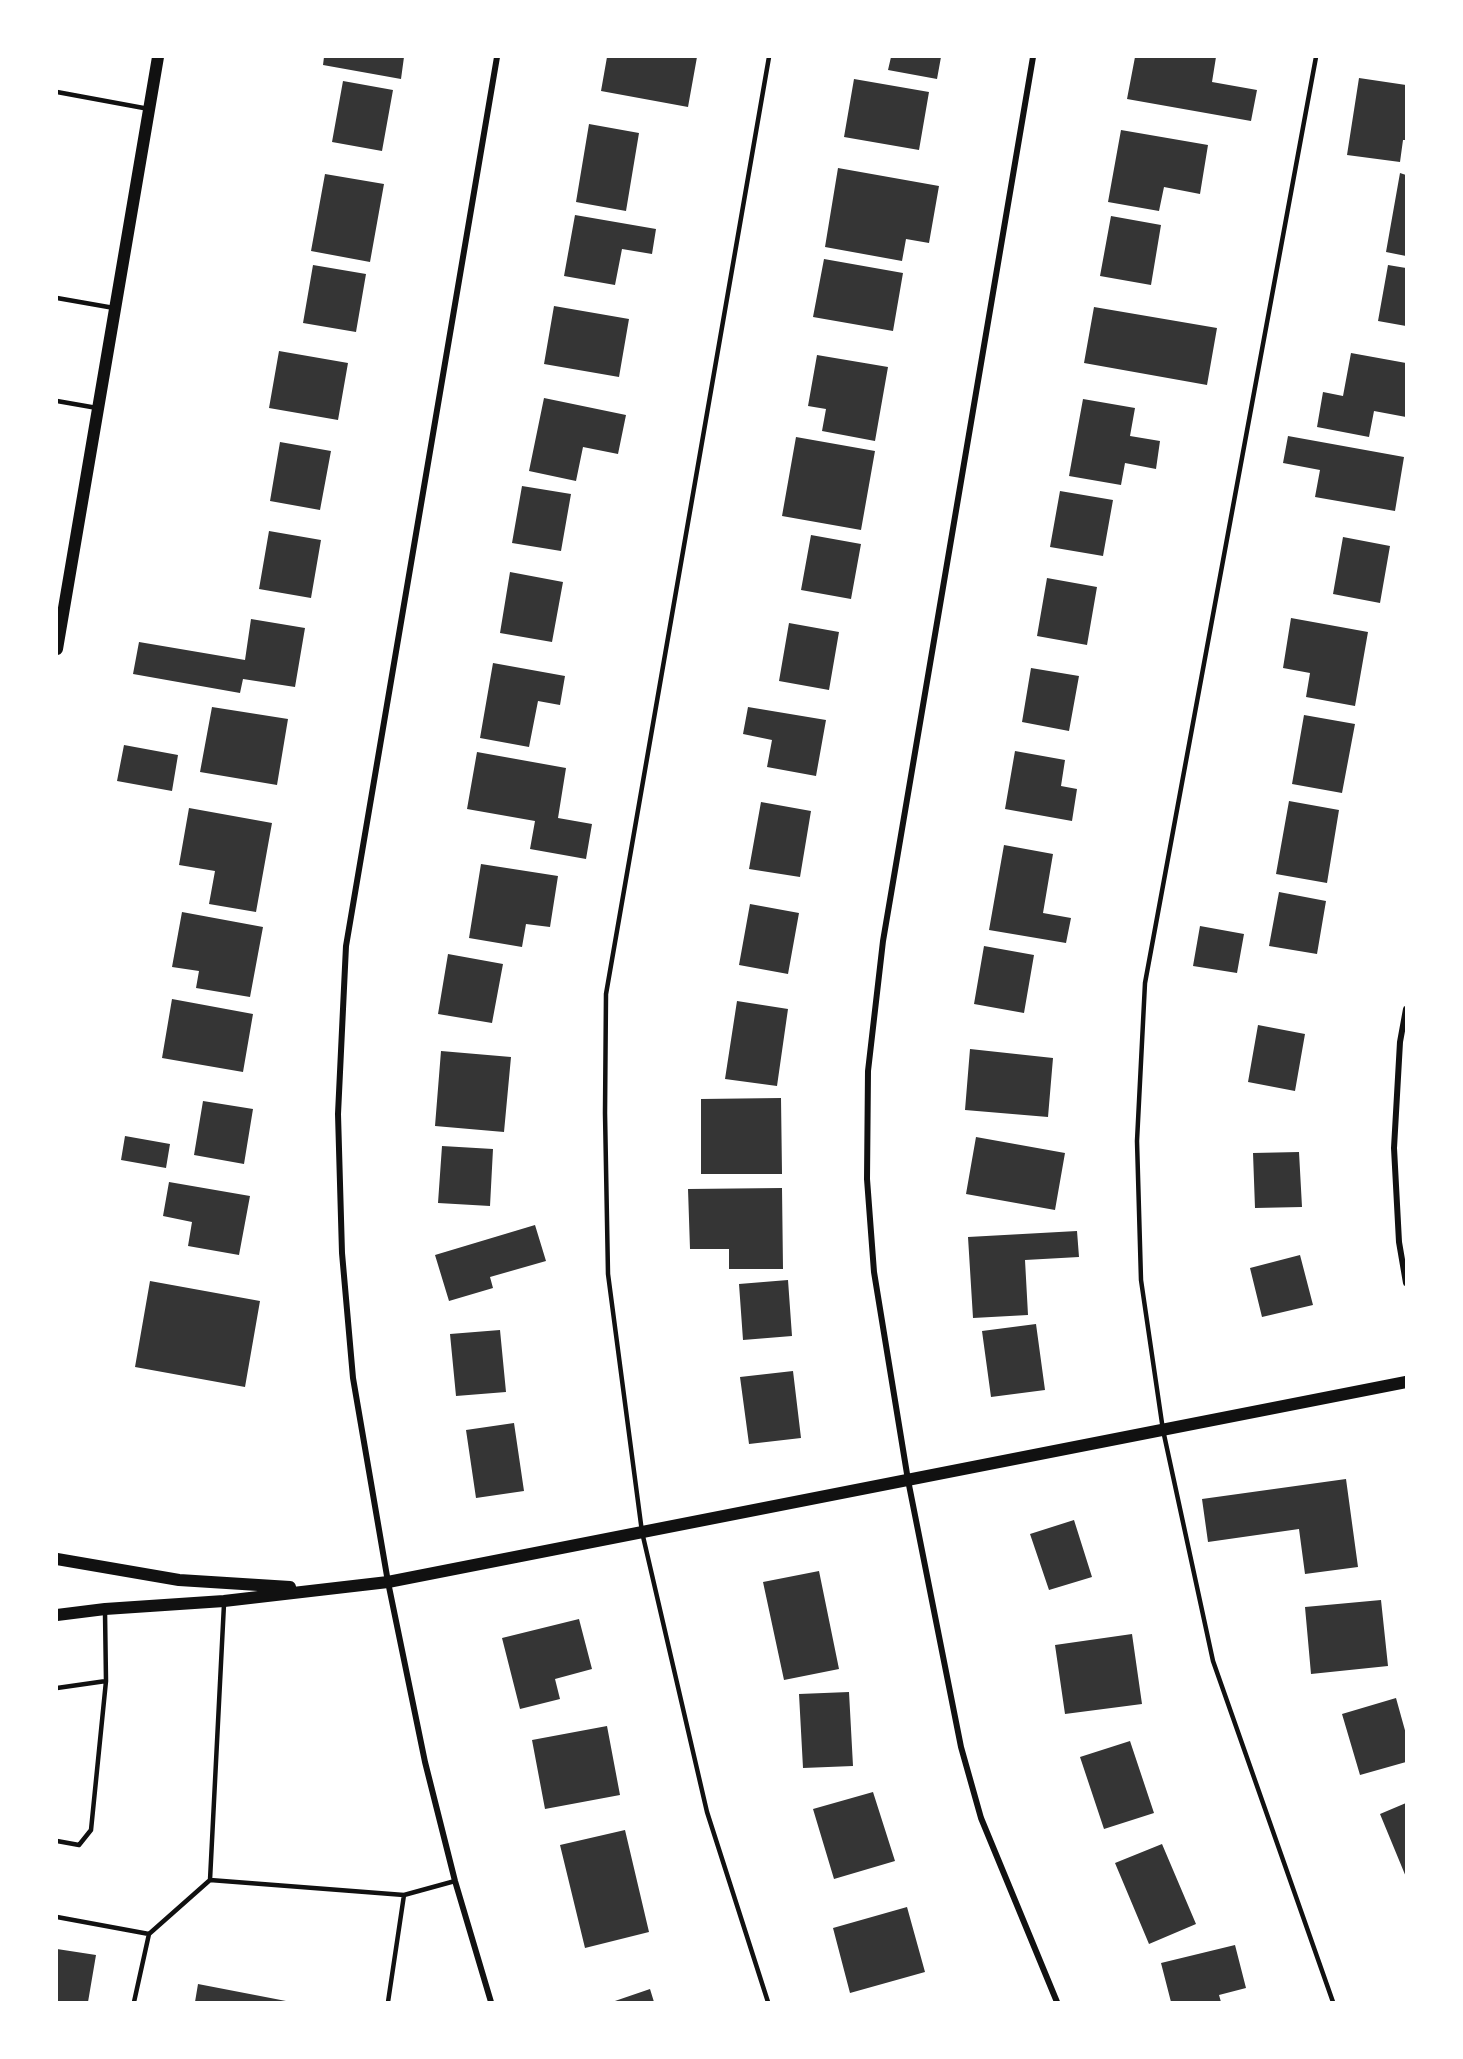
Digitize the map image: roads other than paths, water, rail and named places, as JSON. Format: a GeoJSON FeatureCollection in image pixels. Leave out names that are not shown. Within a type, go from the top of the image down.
{"type":"FeatureCollection","features":[{"type":"Feature","properties":{"kind":"main road"},"geometry":{"type":"LineString","coordinates":[[57,649],[158,57]]}},
{"type":"Feature","properties":{"kind":"main road"},"geometry":{"type":"LineString","coordinates":[[57,1615],[105,1609],[224,1601],[388,1582],[1406,1382]]}},
{"type":"Feature","properties":{"kind":"main road"},"geometry":{"type":"LineString","coordinates":[[57,1559],[179,1580],[237,1586],[336,1588]]}},
{"type":"Feature","properties":{"kind":"street"},"geometry":{"type":"LineString","coordinates":[[491,2002],[455,1881],[425,1762],[388,1582],[353,1378],[342,1253],[338,1114],[346,946],[497,57]]}},
{"type":"Feature","properties":{"kind":"street"},"geometry":{"type":"LineString","coordinates":[[1034,57],[882,941],[868,1071],[867,1179],[874,1272],[908,1480],[964,1757],[981,1818],[1057,2002]]}},
{"type":"Feature","properties":{"kind":"street"},"geometry":{"type":"LineString","coordinates":[[1406,1008],[1400,1042],[1394,1148],[1399,1242],[1406,1283]]}},
{"type":"Feature","properties":{"kind":"lane"},"geometry":{"type":"LineString","coordinates":[[768,2002],[707,1812],[642,1532],[608,1274],[605,1113],[606,994],[769,57]]}},
{"type":"Feature","properties":{"kind":"lane"},"geometry":{"type":"LineString","coordinates":[[1316,57],[1145,982],[1137,1141],[1141,1280],[1163,1430],[1213,1661],[1333,2002]]}},
{"type":"Feature","properties":{"kind":"lane"},"geometry":{"type":"LineString","coordinates":[[57,92],[149,109]]}},
{"type":"Feature","properties":{"kind":"lane"},"geometry":{"type":"LineString","coordinates":[[57,298],[114,308]]}},
{"type":"Feature","properties":{"kind":"lane"},"geometry":{"type":"LineString","coordinates":[[57,401],[97,408]]}},
{"type":"Feature","properties":{"kind":"lane"},"geometry":{"type":"LineString","coordinates":[[134,2002],[149,1934],[210,1880],[224,1601]]}},
{"type":"Feature","properties":{"kind":"lane"},"geometry":{"type":"LineString","coordinates":[[57,1841],[79,1845],[91,1830],[106,1681],[105,1609]]}},
{"type":"Feature","properties":{"kind":"lane"},"geometry":{"type":"LineString","coordinates":[[57,1688],[106,1681]]}},
{"type":"Feature","properties":{"kind":"lane"},"geometry":{"type":"LineString","coordinates":[[210,1880],[404,1895],[455,1881]]}},
{"type":"Feature","properties":{"kind":"lane"},"geometry":{"type":"LineString","coordinates":[[388,2001],[404,1895]]}},
{"type":"Feature","properties":{"kind":"lane"},"geometry":{"type":"LineString","coordinates":[[57,1917],[149,1934]]}}]}
